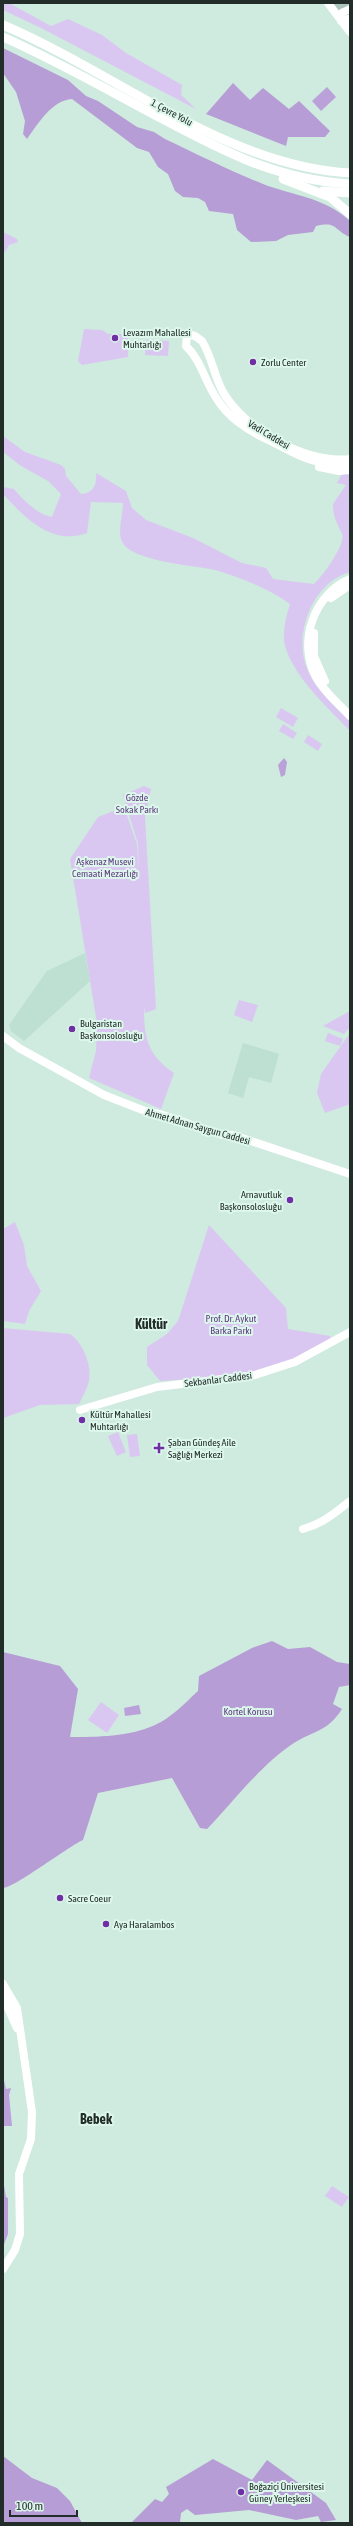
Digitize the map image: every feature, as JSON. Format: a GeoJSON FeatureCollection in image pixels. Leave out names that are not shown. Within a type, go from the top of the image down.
{"type":"FeatureCollection","features":[{"type":"Feature","properties":{"kind":"highway","name":"1. Çevre Yolu"},"geometry":{"type":"LineString","coordinates":[[3,25],[59,52],[230,142],[289,164],[350,173]]}},
{"type":"Feature","properties":{"kind":"highway","name":"1. Çevre Yolu"},"geometry":{"type":"LineString","coordinates":[[3,37],[64,66],[236,157],[299,177],[350,184]]}},
{"type":"Feature","properties":{"kind":"highway"},"geometry":{"type":"LineString","coordinates":[[236,157],[272,175],[315,190],[336,202],[350,214]]}},
{"type":"Feature","properties":{"kind":"highway"},"geometry":{"type":"LineString","coordinates":[[315,190],[350,193]]}},
{"type":"Feature","properties":{"kind":"main road"},"geometry":{"type":"LineString","coordinates":[[328,3],[346,21]]}},
{"type":"Feature","properties":{"kind":"main road"},"geometry":{"type":"LineString","coordinates":[[350,9],[342,13],[350,32]]}},
{"type":"Feature","properties":{"kind":"main road"},"geometry":{"type":"LineString","coordinates":[[188,348],[187,334],[198,338]]}},
{"type":"Feature","properties":{"kind":"main road"},"geometry":{"type":"LineString","coordinates":[[188,348],[192,341],[198,338]]}},
{"type":"Feature","properties":{"kind":"main road","name":"Vadi Caddesi"},"geometry":{"type":"LineString","coordinates":[[198,338],[208,352],[224,392],[237,411],[252,425],[311,456],[331,460],[350,459]]}},
{"type":"Feature","properties":{"kind":"main road","name":"Vadi Caddesi"},"geometry":{"type":"LineString","coordinates":[[188,348],[217,399],[233,418],[253,433],[299,457]]}},
{"type":"Feature","properties":{"kind":"main road"},"geometry":{"type":"LineString","coordinates":[[299,457],[320,463],[350,463]]}},
{"type":"Feature","properties":{"kind":"main road"},"geometry":{"type":"LineString","coordinates":[[299,457],[309,463],[327,469],[350,470]]}},
{"type":"Feature","properties":{"kind":"main road"},"geometry":{"type":"LineString","coordinates":[[350,578],[334,589],[318,608],[311,624],[308,645],[310,662],[316,678],[328,694],[350,716]]}},
{"type":"Feature","properties":{"kind":"main road"},"geometry":{"type":"LineString","coordinates":[[350,585],[334,596],[322,611],[315,627],[313,648],[322,676],[350,708]]}},
{"type":"Feature","properties":{"kind":"main road"},"geometry":{"type":"LineString","coordinates":[[3,1030],[31,1054]]}},
{"type":"Feature","properties":{"kind":"main road"},"geometry":{"type":"LineString","coordinates":[[3,1036],[19,1048],[31,1054]]}},
{"type":"Feature","properties":{"kind":"main road","name":"Ahmet Adnan Saygun Caddesi"},"geometry":{"type":"LineString","coordinates":[[31,1054],[92,1088],[106,1091],[156,1113],[222,1135],[233,1135],[350,1174]]}},
{"type":"Feature","properties":{"kind":"main road","name":"Sekbanlar Caddesi"},"geometry":{"type":"LineString","coordinates":[[80,1410],[157,1387],[254,1375],[295,1362],[350,1332]]}},
{"type":"Feature","properties":{"kind":"main road"},"geometry":{"type":"LineString","coordinates":[[303,1529],[327,1519],[350,1501]]}},
{"type":"Feature","properties":{"kind":"main road"},"geometry":{"type":"LineString","coordinates":[[3,1984],[5,1995],[17,2008],[31,2098],[31,2139],[19,2174],[20,2234],[15,2250],[3,2269]]}},
{"type":"Feature","properties":{"kind":"shaded area"},"geometry":{"type":"Polygon","coordinates":[[[327,87],[336,97],[321,111],[312,101],[327,87]]]}},
{"type":"Feature","properties":{"kind":"shaded area"},"geometry":{"type":"Polygon","coordinates":[[[284,758],[287,762],[285,775],[281,777],[278,765],[284,758]]]}},
{"type":"Feature","properties":{"kind":"shaded area"},"geometry":{"type":"Polygon","coordinates":[[[85,953],[90,981],[24,1041],[11,1031],[9,1025],[47,971],[85,953]]]}},
{"type":"Feature","properties":{"kind":"shaded area"},"geometry":{"type":"Polygon","coordinates":[[[243,1043],[279,1054],[271,1083],[249,1077],[243,1098],[228,1093],[243,1043]]]}},
{"type":"Feature","properties":{"kind":"shaded area"},"geometry":{"type":"Polygon","coordinates":[[[139,1705],[141,1714],[125,1716],[124,1708],[139,1705]]]}},
{"type":"Feature","properties":{"kind":"shaded area"},"geometry":{"type":"Polygon","coordinates":[[[3,2076],[6,2089],[11,2088],[9,2095],[12,2126],[3,2126],[3,2076]]]}},
{"type":"Feature","properties":{"kind":"shaded area"},"geometry":{"type":"Polygon","coordinates":[[[3,2179],[6,2197],[8,2198],[8,2234],[3,2247],[3,2179]]]}},
{"type":"Feature","properties":{"kind":"green space"},"geometry":{"type":"Polygon","coordinates":[[[3,3],[9,3],[51,26],[68,19],[102,35],[126,53],[182,85],[181,95],[196,109],[41,28],[3,10],[3,3]]]}},
{"type":"Feature","properties":{"kind":"green space"},"geometry":{"type":"Polygon","coordinates":[[[3,48],[68,80],[86,96],[98,101],[137,127],[154,132],[165,139],[263,184],[308,198],[330,207],[350,221],[350,237],[332,225],[323,225],[316,226],[313,232],[288,235],[276,241],[251,242],[237,230],[233,214],[209,211],[205,202],[198,198],[183,197],[175,191],[168,174],[158,167],[149,152],[137,148],[72,99],[65,100],[52,108],[27,139],[23,134],[25,121],[16,92],[3,73],[3,48]]]}},
{"type":"Feature","properties":{"kind":"green space"},"geometry":{"type":"Polygon","coordinates":[[[233,83],[250,100],[263,88],[289,109],[299,101],[330,131],[325,137],[288,137],[286,146],[206,114],[233,83]]]}},
{"type":"Feature","properties":{"kind":"green space"},"geometry":{"type":"Polygon","coordinates":[[[3,232],[17,239],[18,242],[9,245],[3,255],[3,232]]]}},
{"type":"Feature","properties":{"kind":"green space"},"geometry":{"type":"Polygon","coordinates":[[[84,329],[102,330],[108,334],[121,334],[129,331],[128,357],[82,365],[78,361],[84,329]]]}},
{"type":"Feature","properties":{"kind":"green space"},"geometry":{"type":"Polygon","coordinates":[[[146,340],[169,341],[168,356],[145,355],[146,340]]]}},
{"type":"Feature","properties":{"kind":"green space"},"geometry":{"type":"Polygon","coordinates":[[[3,436],[25,452],[61,465],[65,469],[66,476],[81,494],[92,490],[96,481],[96,473],[126,491],[132,508],[146,520],[193,538],[242,563],[266,568],[273,579],[314,584],[337,553],[342,539],[342,534],[333,509],[333,504],[346,485],[337,483],[342,474],[350,473],[350,572],[337,578],[326,586],[317,597],[305,624],[303,653],[306,666],[314,682],[350,722],[350,731],[314,693],[297,671],[291,660],[286,649],[284,638],[290,604],[264,589],[215,570],[148,558],[135,553],[126,547],[120,535],[123,503],[91,502],[87,533],[74,536],[62,536],[51,533],[40,527],[20,512],[3,494],[3,487],[14,489],[36,510],[52,517],[61,494],[48,481],[21,466],[3,452],[3,436]]]}},
{"type":"Feature","properties":{"kind":"green space"},"geometry":{"type":"Polygon","coordinates":[[[281,708],[298,718],[293,727],[276,717],[281,708]]]}},
{"type":"Feature","properties":{"kind":"green space"},"geometry":{"type":"Polygon","coordinates":[[[283,724],[297,733],[293,739],[279,731],[283,724]]]}},
{"type":"Feature","properties":{"kind":"green space"},"geometry":{"type":"Polygon","coordinates":[[[308,735],[322,744],[318,751],[304,742],[308,735]]]}},
{"type":"Feature","properties":{"kind":"green space","name":"Aşkenaz Musevi Cemaati Mezarlığı"},"geometry":{"type":"Polygon","coordinates":[[[144,786],[151,789],[145,817],[156,1009],[145,1013],[144,1007],[145,1027],[146,1036],[153,1052],[165,1066],[174,1073],[161,1109],[89,1078],[96,1051],[97,1023],[70,859],[98,817],[124,807],[137,844],[139,874],[138,844],[123,795],[144,786]]]}},
{"type":"Feature","properties":{"kind":"green space"},"geometry":{"type":"Polygon","coordinates":[[[239,1000],[258,1005],[252,1022],[234,1015],[239,1000]]]}},
{"type":"Feature","properties":{"kind":"green space"},"geometry":{"type":"Polygon","coordinates":[[[350,1011],[350,1027],[344,1034],[323,1026],[350,1011]]]}},
{"type":"Feature","properties":{"kind":"green space"},"geometry":{"type":"Polygon","coordinates":[[[328,1033],[343,1039],[340,1046],[325,1041],[328,1033]]]}},
{"type":"Feature","properties":{"kind":"green space"},"geometry":{"type":"Polygon","coordinates":[[[350,1033],[350,1104],[325,1113],[317,1093],[321,1074],[350,1033]]]}},
{"type":"Feature","properties":{"kind":"green space"},"geometry":{"type":"Polygon","coordinates":[[[15,1222],[24,1245],[27,1266],[41,1291],[29,1311],[25,1324],[3,1321],[3,1229],[15,1222]]]}},
{"type":"Feature","properties":{"kind":"green space","name":"Prof. Dr. Aykut Barka Parkı"},"geometry":{"type":"Polygon","coordinates":[[[209,1225],[286,1308],[288,1329],[330,1336],[331,1340],[288,1361],[239,1376],[160,1381],[147,1365],[147,1347],[167,1334],[178,1321],[209,1225]]]}},
{"type":"Feature","properties":{"kind":"green space"},"geometry":{"type":"Polygon","coordinates":[[[3,1328],[70,1334],[78,1342],[85,1354],[90,1374],[88,1386],[79,1404],[40,1405],[3,1418],[3,1328]]]}},
{"type":"Feature","properties":{"kind":"green space"},"geometry":{"type":"Polygon","coordinates":[[[118,1432],[126,1452],[117,1456],[108,1436],[118,1432]]]}},
{"type":"Feature","properties":{"kind":"green space"},"geometry":{"type":"Polygon","coordinates":[[[137,1434],[140,1456],[130,1457],[127,1435],[137,1434]]]}},
{"type":"Feature","properties":{"kind":"green space","name":"Kortel Korusu"},"geometry":{"type":"Polygon","coordinates":[[[272,1641],[288,1649],[310,1647],[337,1662],[350,1664],[350,1685],[339,1687],[333,1704],[342,1709],[331,1723],[298,1740],[280,1753],[258,1773],[207,1829],[200,1828],[172,1778],[98,1793],[83,1840],[18,1882],[3,1888],[3,1652],[60,1666],[78,1689],[70,1737],[91,1737],[113,1736],[135,1732],[161,1722],[178,1710],[198,1691],[199,1676],[252,1648],[272,1641]]]}},
{"type":"Feature","properties":{"kind":"green space"},"geometry":{"type":"Polygon","coordinates":[[[101,1702],[119,1715],[107,1733],[88,1720],[101,1702]]]}},
{"type":"Feature","properties":{"kind":"green space"},"geometry":{"type":"Polygon","coordinates":[[[332,2186],[349,2197],[342,2207],[325,2196],[332,2186]]]}},
{"type":"Feature","properties":{"kind":"green space"},"geometry":{"type":"Polygon","coordinates":[[[3,2456],[32,2478],[57,2488],[70,2501],[82,2523],[3,2523],[3,2456]]]}},
{"type":"Feature","properties":{"kind":"green space","name":"Boğaziçi Üniversitesi Güney Yerleşkesi"},"geometry":{"type":"Polygon","coordinates":[[[213,2459],[252,2480],[267,2460],[326,2503],[336,2520],[321,2522],[318,2516],[296,2520],[249,2510],[195,2515],[187,2509],[181,2513],[180,2523],[131,2523],[155,2499],[162,2502],[169,2494],[166,2487],[213,2459]]]}},
{"type":"Feature","properties":{"kind":"tunnel"},"geometry":{"type":"LineString","coordinates":[[335,3],[347,18]]}},
{"type":"Feature","properties":{"kind":"tunnel"},"geometry":{"type":"LineString","coordinates":[[343,3],[350,12]]}},
{"type":"Feature","properties":{"kind":"place","name":"Levazım Mahallesi Muhtarlığı"},"geometry":{"type":"Point","coordinates":[115,338]}},
{"type":"Feature","properties":{"kind":"place","name":"Zorlu Center"},"geometry":{"type":"Point","coordinates":[253,362]}},
{"type":"Feature","properties":{"kind":"place","name":"Bulgaristan Başkonsolosluğu"},"geometry":{"type":"Point","coordinates":[72,1029]}},
{"type":"Feature","properties":{"kind":"place","name":"Arnavutluk Başkonsolosluğu"},"geometry":{"type":"Point","coordinates":[290,1200]}},
{"type":"Feature","properties":{"kind":"place","name":"Kültür Mahallesi Muhtarlığı"},"geometry":{"type":"Point","coordinates":[82,1420]}},
{"type":"Feature","properties":{"kind":"place","name":"Şaban Gündeş Aile Sağlığı Merkezi"},"geometry":{"type":"Point","coordinates":[159,1448]}},
{"type":"Feature","properties":{"kind":"place","name":"Sacre Coeur"},"geometry":{"type":"Point","coordinates":[60,1898]}},
{"type":"Feature","properties":{"kind":"place","name":"Aya Haralambos"},"geometry":{"type":"Point","coordinates":[106,1924]}},
{"type":"Feature","properties":{"kind":"place","name":"Boğaziçi Üniversitesi Güney Yerleşkesi"},"geometry":{"type":"Point","coordinates":[241,2492]}},
{"type":"Feature","properties":{"kind":"district","name":"Kültür"},"geometry":{"type":"Point","coordinates":[151,1324]}},
{"type":"Feature","properties":{"kind":"district","name":"Bebek"},"geometry":{"type":"Point","coordinates":[96,2119]}},
{"type":"Feature","properties":{"kind":"park label","name":"Gözde Sokak Parkı"},"geometry":{"type":"Point","coordinates":[137,802]}}]}
